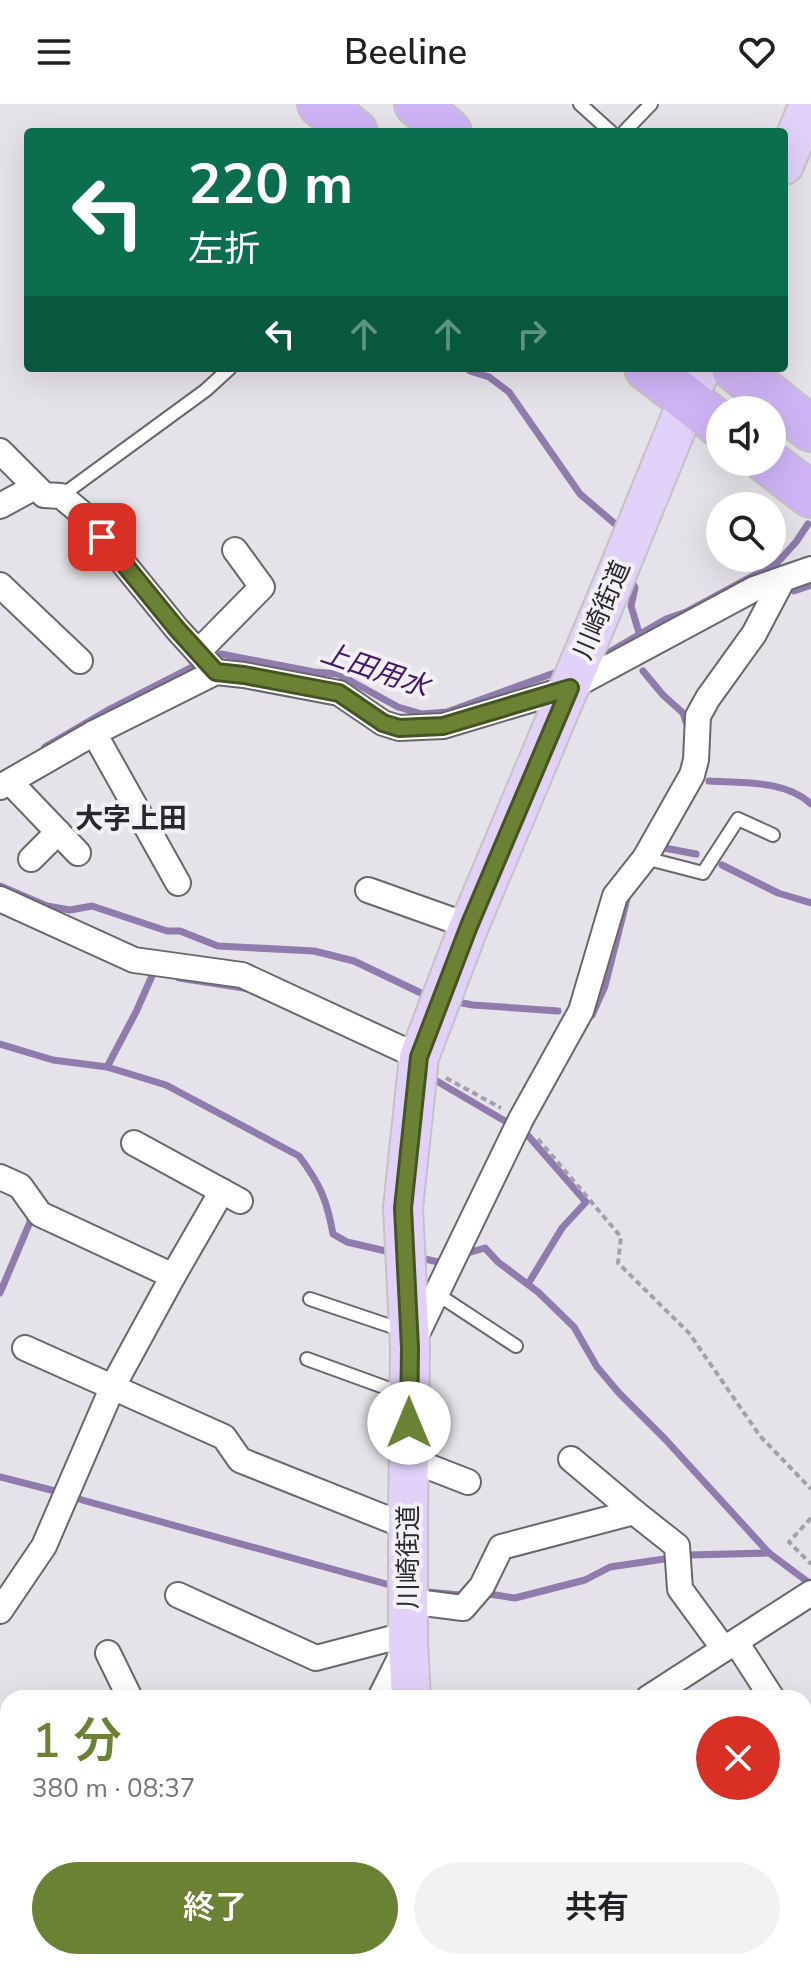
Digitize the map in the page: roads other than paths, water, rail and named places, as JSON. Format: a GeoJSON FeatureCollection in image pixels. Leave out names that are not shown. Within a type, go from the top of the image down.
{"type":"FeatureCollection","features":[{"type":"Feature","properties":{"kind":"highway"},"geometry":{"type":"LineString","coordinates":[[320,104],[350,128]]}},
{"type":"Feature","properties":{"kind":"highway"},"geometry":{"type":"LineString","coordinates":[[654,372],[703,398]]}},
{"type":"Feature","properties":{"kind":"highway"},"geometry":{"type":"LineString","coordinates":[[739,372],[811,429]]}},
{"type":"Feature","properties":{"kind":"highway"},"geometry":{"type":"LineString","coordinates":[[786,476],[811,495]]}},
{"type":"Feature","properties":{"kind":"main road"},"geometry":{"type":"LineString","coordinates":[[788,155],[809,104]]}},
{"type":"Feature","properties":{"kind":"main road","name":"川崎街道"},"geometry":{"type":"LineString","coordinates":[[411,1690],[408,1626],[410,1396],[403,1208],[419,1057],[469,926],[570,688],[703,398]]}},
{"type":"Feature","properties":{"kind":"street"},"geometry":{"type":"LineString","coordinates":[[0,451],[44,495],[61,496],[84,515],[216,672]]}},
{"type":"Feature","properties":{"kind":"street"},"geometry":{"type":"LineString","coordinates":[[0,506],[35,487]]}},
{"type":"Feature","properties":{"kind":"street"},"geometry":{"type":"LineString","coordinates":[[198,652],[262,587],[235,550]]}},
{"type":"Feature","properties":{"kind":"street"},"geometry":{"type":"LineString","coordinates":[[78,853],[5,784],[94,733],[216,672],[339,693],[383,723],[399,728],[443,726],[570,688],[754,589],[811,569]]}},
{"type":"Feature","properties":{"kind":"street"},"geometry":{"type":"LineString","coordinates":[[409,1340],[437,1294],[521,1119],[581,1011],[615,896],[645,858],[692,775],[696,760],[698,716],[754,634],[783,579]]}},
{"type":"Feature","properties":{"kind":"street"},"geometry":{"type":"LineString","coordinates":[[0,585],[80,661]]}},
{"type":"Feature","properties":{"kind":"street"},"geometry":{"type":"LineString","coordinates":[[94,733],[178,883]]}},
{"type":"Feature","properties":{"kind":"street"},"geometry":{"type":"LineString","coordinates":[[31,859],[58,832]]}},
{"type":"Feature","properties":{"kind":"street"},"geometry":{"type":"LineString","coordinates":[[368,890],[469,926]]}},
{"type":"Feature","properties":{"kind":"street"},"geometry":{"type":"LineString","coordinates":[[0,899],[134,960],[242,975],[419,1057]]}},
{"type":"Feature","properties":{"kind":"street"},"geometry":{"type":"LineString","coordinates":[[0,1611],[44,1546],[113,1386],[173,1276],[231,1196],[134,1143]]}},
{"type":"Feature","properties":{"kind":"street"},"geometry":{"type":"LineString","coordinates":[[0,1177],[20,1186],[40,1214],[173,1276]]}},
{"type":"Feature","properties":{"kind":"street"},"geometry":{"type":"LineString","coordinates":[[25,1348],[224,1437],[240,1460],[408,1527]]}},
{"type":"Feature","properties":{"kind":"street"},"geometry":{"type":"LineString","coordinates":[[409,1459],[468,1482]]}},
{"type":"Feature","properties":{"kind":"street"},"geometry":{"type":"LineString","coordinates":[[571,1459],[677,1546],[680,1589],[766,1690]]}},
{"type":"Feature","properties":{"kind":"street"},"geometry":{"type":"LineString","coordinates":[[178,1595],[316,1658],[463,1608],[482,1586],[501,1547],[634,1512]]}},
{"type":"Feature","properties":{"kind":"street"},"geometry":{"type":"LineString","coordinates":[[660,1690],[811,1593]]}},
{"type":"Feature","properties":{"kind":"street"},"geometry":{"type":"LineString","coordinates":[[383,1690],[408,1626]]}},
{"type":"Feature","properties":{"kind":"street"},"geometry":{"type":"LineString","coordinates":[[108,1653],[126,1690]]}},
{"type":"Feature","properties":{"kind":"lane"},"geometry":{"type":"LineString","coordinates":[[580,104],[607,128]]}},
{"type":"Feature","properties":{"kind":"lane"},"geometry":{"type":"LineString","coordinates":[[628,128],[651,104]]}},
{"type":"Feature","properties":{"kind":"lane"},"geometry":{"type":"LineString","coordinates":[[61,496],[206,390],[226,372]]}},
{"type":"Feature","properties":{"kind":"lane"},"geometry":{"type":"LineString","coordinates":[[645,858],[703,873],[738,819],[773,835]]}},
{"type":"Feature","properties":{"kind":"lane"},"geometry":{"type":"LineString","coordinates":[[437,1294],[516,1346]]}},
{"type":"Feature","properties":{"kind":"lane"},"geometry":{"type":"LineString","coordinates":[[310,1299],[409,1340]]}},
{"type":"Feature","properties":{"kind":"lane"},"geometry":{"type":"LineString","coordinates":[[307,1359],[410,1396]]}},
{"type":"Feature","properties":{"kind":"waterway"},"geometry":{"type":"LineString","coordinates":[[473,372],[489,377],[509,392],[580,494],[621,529]]}},
{"type":"Feature","properties":{"kind":"waterway","name":"上田用水"},"geometry":{"type":"LineString","coordinates":[[606,654],[666,619],[686,612],[777,563],[808,524]]}},
{"type":"Feature","properties":{"kind":"waterway"},"geometry":{"type":"LineString","coordinates":[[630,577],[635,588],[631,606],[640,636]]}},
{"type":"Feature","properties":{"kind":"waterway"},"geometry":{"type":"LineString","coordinates":[[794,591],[811,585]]}},
{"type":"Feature","properties":{"kind":"waterway","name":"上田用水"},"geometry":{"type":"LineString","coordinates":[[221,654],[338,674],[398,707],[422,714],[447,712],[557,672]]}},
{"type":"Feature","properties":{"kind":"waterway","name":"上田用水"},"geometry":{"type":"LineString","coordinates":[[45,747],[194,666]]}},
{"type":"Feature","properties":{"kind":"waterway"},"geometry":{"type":"LineString","coordinates":[[643,671],[683,713],[688,728]]}},
{"type":"Feature","properties":{"kind":"waterway"},"geometry":{"type":"LineString","coordinates":[[709,781],[776,787],[801,796],[811,804]]}},
{"type":"Feature","properties":{"kind":"waterway"},"geometry":{"type":"LineString","coordinates":[[659,847],[696,854]]}},
{"type":"Feature","properties":{"kind":"waterway"},"geometry":{"type":"LineString","coordinates":[[722,865],[778,893],[811,903]]}},
{"type":"Feature","properties":{"kind":"waterway"},"geometry":{"type":"LineString","coordinates":[[0,886],[47,906],[70,910],[92,906],[167,931],[180,931],[218,946],[314,951],[354,961],[421,993]]}},
{"type":"Feature","properties":{"kind":"waterway"},"geometry":{"type":"LineString","coordinates":[[592,1015],[605,986],[628,895]]}},
{"type":"Feature","properties":{"kind":"waterway"},"geometry":{"type":"LineString","coordinates":[[107,1067],[156,970]]}},
{"type":"Feature","properties":{"kind":"waterway"},"geometry":{"type":"LineString","coordinates":[[179,978],[250,989]]}},
{"type":"Feature","properties":{"kind":"waterway"},"geometry":{"type":"LineString","coordinates":[[462,1003],[558,1011]]}},
{"type":"Feature","properties":{"kind":"waterway"},"geometry":{"type":"LineString","coordinates":[[0,1044],[53,1060],[107,1067],[166,1085],[299,1156],[322,1193],[333,1234],[347,1242],[390,1252]]}},
{"type":"Feature","properties":{"kind":"waterway"},"geometry":{"type":"LineString","coordinates":[[435,1080],[510,1124]]}},
{"type":"Feature","properties":{"kind":"waterway"},"geometry":{"type":"LineString","coordinates":[[524,1131],[586,1202],[562,1228],[528,1284]]}},
{"type":"Feature","properties":{"kind":"waterway"},"geometry":{"type":"LineString","coordinates":[[0,1293],[31,1215]]}},
{"type":"Feature","properties":{"kind":"waterway"},"geometry":{"type":"LineString","coordinates":[[464,1254],[485,1248],[498,1262],[538,1292],[574,1327],[597,1367],[619,1393],[769,1553],[808,1582]]}},
{"type":"Feature","properties":{"kind":"waterway"},"geometry":{"type":"LineString","coordinates":[[420,1258],[443,1263]]}},
{"type":"Feature","properties":{"kind":"waterway"},"geometry":{"type":"LineString","coordinates":[[0,1477],[55,1491]]}},
{"type":"Feature","properties":{"kind":"waterway"},"geometry":{"type":"LineString","coordinates":[[75,1498],[397,1587]]}},
{"type":"Feature","properties":{"kind":"waterway"},"geometry":{"type":"LineString","coordinates":[[689,1555],[769,1553]]}},
{"type":"Feature","properties":{"kind":"waterway"},"geometry":{"type":"LineString","coordinates":[[489,1594],[515,1598],[585,1580],[610,1567],[671,1558]]}},
{"type":"Feature","properties":{"kind":"waterway"},"geometry":{"type":"LineString","coordinates":[[428,1592],[460,1595]]}},
{"type":"Feature","properties":{"kind":"district","name":"大字上田"},"geometry":{"type":"Point","coordinates":[131,819]}}]}
